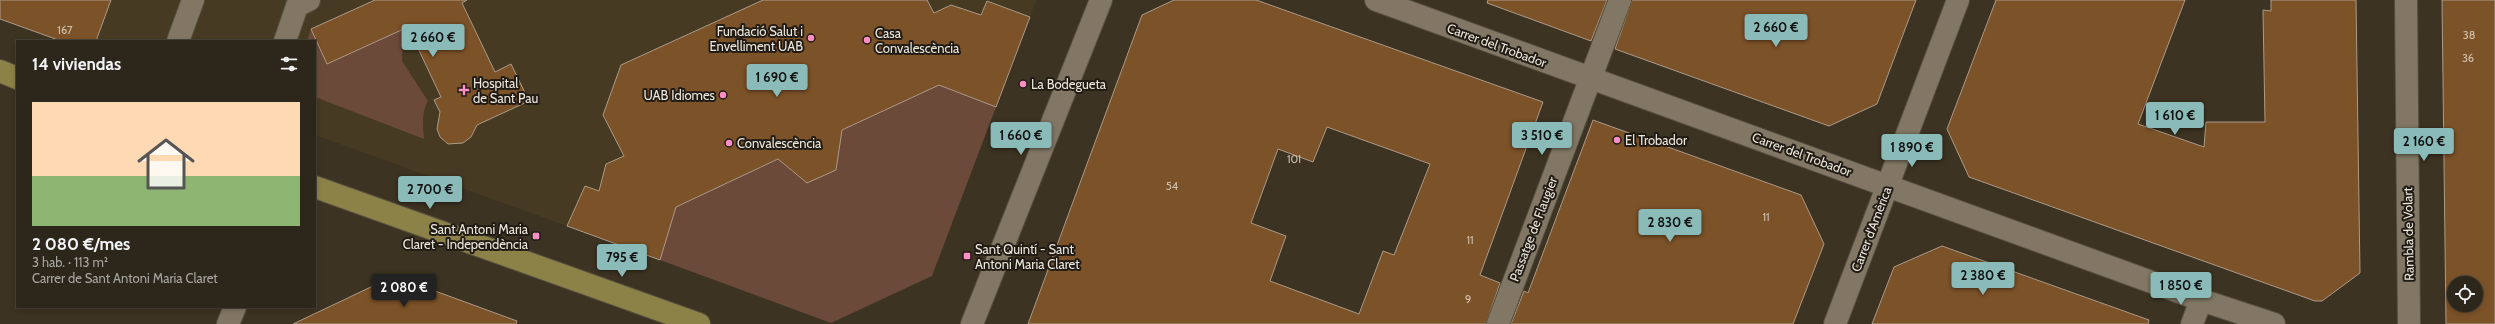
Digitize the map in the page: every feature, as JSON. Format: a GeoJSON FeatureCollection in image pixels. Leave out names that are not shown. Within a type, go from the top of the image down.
{"type":"FeatureCollection","features":[{"type":"Feature","properties":{"kind":"main road"},"geometry":{"type":"LineString","coordinates":[[0,71],[16,78]]}},
{"type":"Feature","properties":{"kind":"main road"},"geometry":{"type":"LineString","coordinates":[[316,187],[698,324]]}},
{"type":"Feature","properties":{"kind":"street"},"geometry":{"type":"LineString","coordinates":[[178,40],[194,0]]}},
{"type":"Feature","properties":{"kind":"street"},"geometry":{"type":"LineString","coordinates":[[972,324],[1101,0]]}},
{"type":"Feature","properties":{"kind":"street","name":"Carrer del Trobador"},"geometry":{"type":"LineString","coordinates":[[1376,0],[2201,300],[2274,324]]}},
{"type":"Feature","properties":{"kind":"street","name":"Passatge de Flaugier"},"geometry":{"type":"LineString","coordinates":[[1498,324],[1620,0]]}},
{"type":"Feature","properties":{"kind":"street","name":"Carrer d'Amèrica"},"geometry":{"type":"LineString","coordinates":[[1835,324],[1958,0]]}},
{"type":"Feature","properties":{"kind":"street","name":"Rambla de Volart"},"geometry":{"type":"LineString","coordinates":[[2406,0],[2409,324]]}},
{"type":"Feature","properties":{"kind":"street"},"geometry":{"type":"LineString","coordinates":[[285,40],[299,2]]}},
{"type":"Feature","properties":{"kind":"street"},"geometry":{"type":"LineString","coordinates":[[2192,324],[2201,300]]}},
{"type":"Feature","properties":{"kind":"street"},"geometry":{"type":"LineString","coordinates":[[228,324],[235,308]]}},
{"type":"Feature","properties":{"kind":"shaded area","name":"Hospital de Sant Pau"},"geometry":{"type":"Polygon","coordinates":[[[0,0],[763,0],[621,65],[603,115],[624,156],[606,164],[599,191],[585,186],[567,226],[316,135],[316,40],[58,40],[0,19],[0,0]]]}},
{"type":"Feature","properties":{"kind":"shaded area"},"geometry":{"type":"Polygon","coordinates":[[[927,0],[1036,0],[1030,17],[987,1],[981,15],[934,13],[927,0]]]}},
{"type":"Feature","properties":{"kind":"shaded area"},"geometry":{"type":"Polygon","coordinates":[[[403,28],[402,61],[428,101],[423,115],[424,139],[316,97],[316,40],[307,40],[311,29],[327,64],[403,28]]]}},
{"type":"Feature","properties":{"kind":"shaded area"},"geometry":{"type":"Polygon","coordinates":[[[943,83],[996,107],[932,276],[831,323],[660,260],[676,207],[778,159],[803,180],[836,169],[842,130],[943,83]]]}},
{"type":"Feature","properties":{"kind":"building"},"geometry":{"type":"Polygon","coordinates":[[[0,0],[111,0],[96,40],[58,40],[0,19],[0,0]]]}},
{"type":"Feature","properties":{"kind":"building"},"geometry":{"type":"Polygon","coordinates":[[[375,0],[467,0],[462,3],[495,72],[511,64],[529,101],[477,125],[471,137],[463,143],[448,144],[440,137],[437,129],[440,112],[434,100],[441,97],[408,27],[327,64],[311,29],[375,0]]]}},
{"type":"Feature","properties":{"kind":"building","name":"Convalescència"},"geometry":{"type":"Polygon","coordinates":[[[763,0],[927,0],[934,13],[951,5],[981,15],[987,1],[1030,17],[996,107],[939,85],[842,130],[836,170],[807,183],[778,159],[676,207],[660,260],[567,226],[585,186],[599,191],[606,164],[624,156],[603,115],[621,65],[763,0]]]}},
{"type":"Feature","properties":{"kind":"building"},"geometry":{"type":"Polygon","coordinates":[[[1174,0],[1256,0],[1543,102],[1480,275],[1500,283],[1486,324],[1028,324],[1142,15],[1174,0]],[[1327,127],[1313,162],[1278,149],[1251,223],[1286,236],[1270,281],[1359,314],[1383,251],[1394,255],[1430,164],[1327,127]]]}},
{"type":"Feature","properties":{"kind":"building"},"geometry":{"type":"Polygon","coordinates":[[[1488,0],[1607,0],[1591,41],[1487,3],[1488,0]]]}},
{"type":"Feature","properties":{"kind":"building"},"geometry":{"type":"Polygon","coordinates":[[[1632,0],[1916,0],[1877,104],[1829,126],[1615,49],[1632,0]]]}},
{"type":"Feature","properties":{"kind":"building"},"geometry":{"type":"Polygon","coordinates":[[[1996,0],[2185,0],[2138,124],[2204,147],[2206,122],[2265,122],[2263,10],[2271,11],[2271,0],[2356,0],[2360,273],[2322,301],[2315,301],[1969,177],[1947,129],[1996,0]]]}},
{"type":"Feature","properties":{"kind":"building"},"geometry":{"type":"Polygon","coordinates":[[[2442,0],[2495,0],[2495,324],[2446,324],[2442,0]]]}},
{"type":"Feature","properties":{"kind":"building"},"geometry":{"type":"Polygon","coordinates":[[[1593,120],[1801,195],[1824,244],[1793,324],[1511,324],[1524,291],[1528,293],[1593,120]]]}},
{"type":"Feature","properties":{"kind":"building"},"geometry":{"type":"Polygon","coordinates":[[[1942,246],[2149,320],[2148,324],[1872,324],[1894,267],[1942,246]]]}},
{"type":"Feature","properties":{"kind":"building"},"geometry":{"type":"Polygon","coordinates":[[[394,276],[517,321],[516,324],[293,324],[394,276]]]}},
{"type":"Feature","properties":{"kind":"place","name":"Fundació Salut i Envelliment UAB"},"geometry":{"type":"Point","coordinates":[811,38]}},
{"type":"Feature","properties":{"kind":"place","name":"Casa Convalescència"},"geometry":{"type":"Point","coordinates":[867,40]}},
{"type":"Feature","properties":{"kind":"place","name":"La Bodegueta"},"geometry":{"type":"Point","coordinates":[1023,84]}},
{"type":"Feature","properties":{"kind":"place","name":"Hospital de Sant Pau"},"geometry":{"type":"Point","coordinates":[464,90]}},
{"type":"Feature","properties":{"kind":"place","name":"UAB Idiomes"},"geometry":{"type":"Point","coordinates":[723,95]}},
{"type":"Feature","properties":{"kind":"place","name":"El Trobador"},"geometry":{"type":"Point","coordinates":[1617,140]}},
{"type":"Feature","properties":{"kind":"place","name":"Convalescència"},"geometry":{"type":"Point","coordinates":[729,143]}},
{"type":"Feature","properties":{"kind":"place","name":"Sant Antoni Maria Claret - Independència"},"geometry":{"type":"Point","coordinates":[536,236]}},
{"type":"Feature","properties":{"kind":"place","name":"Sant Quintí - Sant Antoni Maria Claret"},"geometry":{"type":"Point","coordinates":[967,256]}}]}
